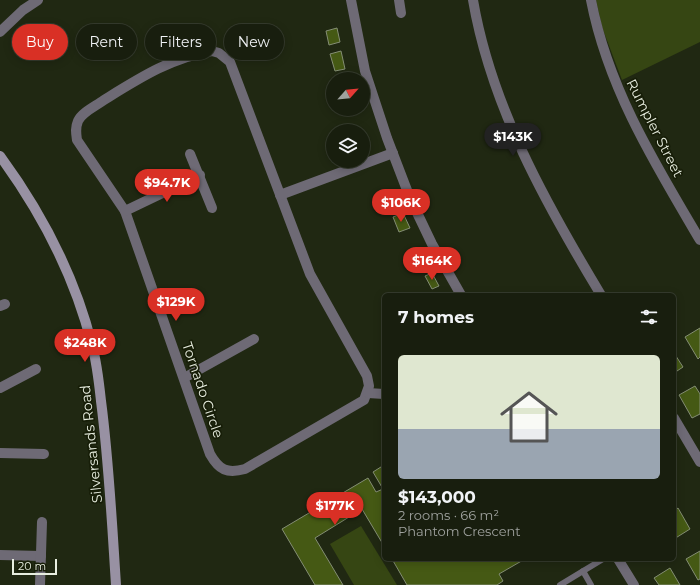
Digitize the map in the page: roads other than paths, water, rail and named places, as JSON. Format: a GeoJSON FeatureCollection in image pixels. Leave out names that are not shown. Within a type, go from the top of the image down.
{"type":"FeatureCollection","features":[{"type":"Feature","properties":{"kind":"street"},"geometry":{"type":"LineString","coordinates":[[0,21],[23,10],[38,0]]}},
{"type":"Feature","properties":{"kind":"street"},"geometry":{"type":"LineString","coordinates":[[351,0],[365,71],[393,153],[410,198],[432,244],[460,293]]}},
{"type":"Feature","properties":{"kind":"street"},"geometry":{"type":"LineString","coordinates":[[399,0],[400,13]]}},
{"type":"Feature","properties":{"kind":"street"},"geometry":{"type":"LineString","coordinates":[[473,0],[491,72],[516,138],[542,193],[570,245],[600,293]]}},
{"type":"Feature","properties":{"kind":"street","name":"Rumpler Street"},"geometry":{"type":"LineString","coordinates":[[590,0],[612,73],[631,118],[647,149],[700,240]]}},
{"type":"Feature","properties":{"kind":"street"},"geometry":{"type":"LineString","coordinates":[[0,32],[23,10]]}},
{"type":"Feature","properties":{"kind":"street","name":"Tornado Circle"},"geometry":{"type":"LineString","coordinates":[[212,51],[219,53],[230,62],[310,274],[367,376],[369,386],[368,393],[364,400],[245,469],[234,472],[223,471],[215,463],[210,454],[125,211],[77,140],[76,130],[78,120],[90,110],[136,80],[185,58],[212,51]]}},
{"type":"Feature","properties":{"kind":"street"},"geometry":{"type":"LineString","coordinates":[[280,195],[393,153]]}},
{"type":"Feature","properties":{"kind":"street"},"geometry":{"type":"LineString","coordinates":[[190,154],[200,175],[212,208]]}},
{"type":"Feature","properties":{"kind":"street","name":"Silversands Road"},"geometry":{"type":"LineString","coordinates":[[0,156],[26,193],[56,249],[75,292],[92,346],[105,432],[116,585]]}},
{"type":"Feature","properties":{"kind":"street"},"geometry":{"type":"LineString","coordinates":[[125,211],[200,175]]}},
{"type":"Feature","properties":{"kind":"street"},"geometry":{"type":"LineString","coordinates":[[184,378],[254,339]]}},
{"type":"Feature","properties":{"kind":"street"},"geometry":{"type":"LineString","coordinates":[[0,388],[36,369]]}},
{"type":"Feature","properties":{"kind":"street"},"geometry":{"type":"LineString","coordinates":[[368,393],[382,394]]}},
{"type":"Feature","properties":{"kind":"street"},"geometry":{"type":"LineString","coordinates":[[676,421],[700,462]]}},
{"type":"Feature","properties":{"kind":"street"},"geometry":{"type":"LineString","coordinates":[[0,453],[44,454]]}},
{"type":"Feature","properties":{"kind":"street"},"geometry":{"type":"LineString","coordinates":[[40,585],[42,522]]}},
{"type":"Feature","properties":{"kind":"street"},"geometry":{"type":"LineString","coordinates":[[0,554],[41,556]]}},
{"type":"Feature","properties":{"kind":"street"},"geometry":{"type":"LineString","coordinates":[[619,561],[634,585]]}},
{"type":"Feature","properties":{"kind":"lane"},"geometry":{"type":"LineString","coordinates":[[560,585],[600,561]]}},
{"type":"Feature","properties":{"kind":"lane"},"geometry":{"type":"LineString","coordinates":[[583,571],[591,585]]}}]}
